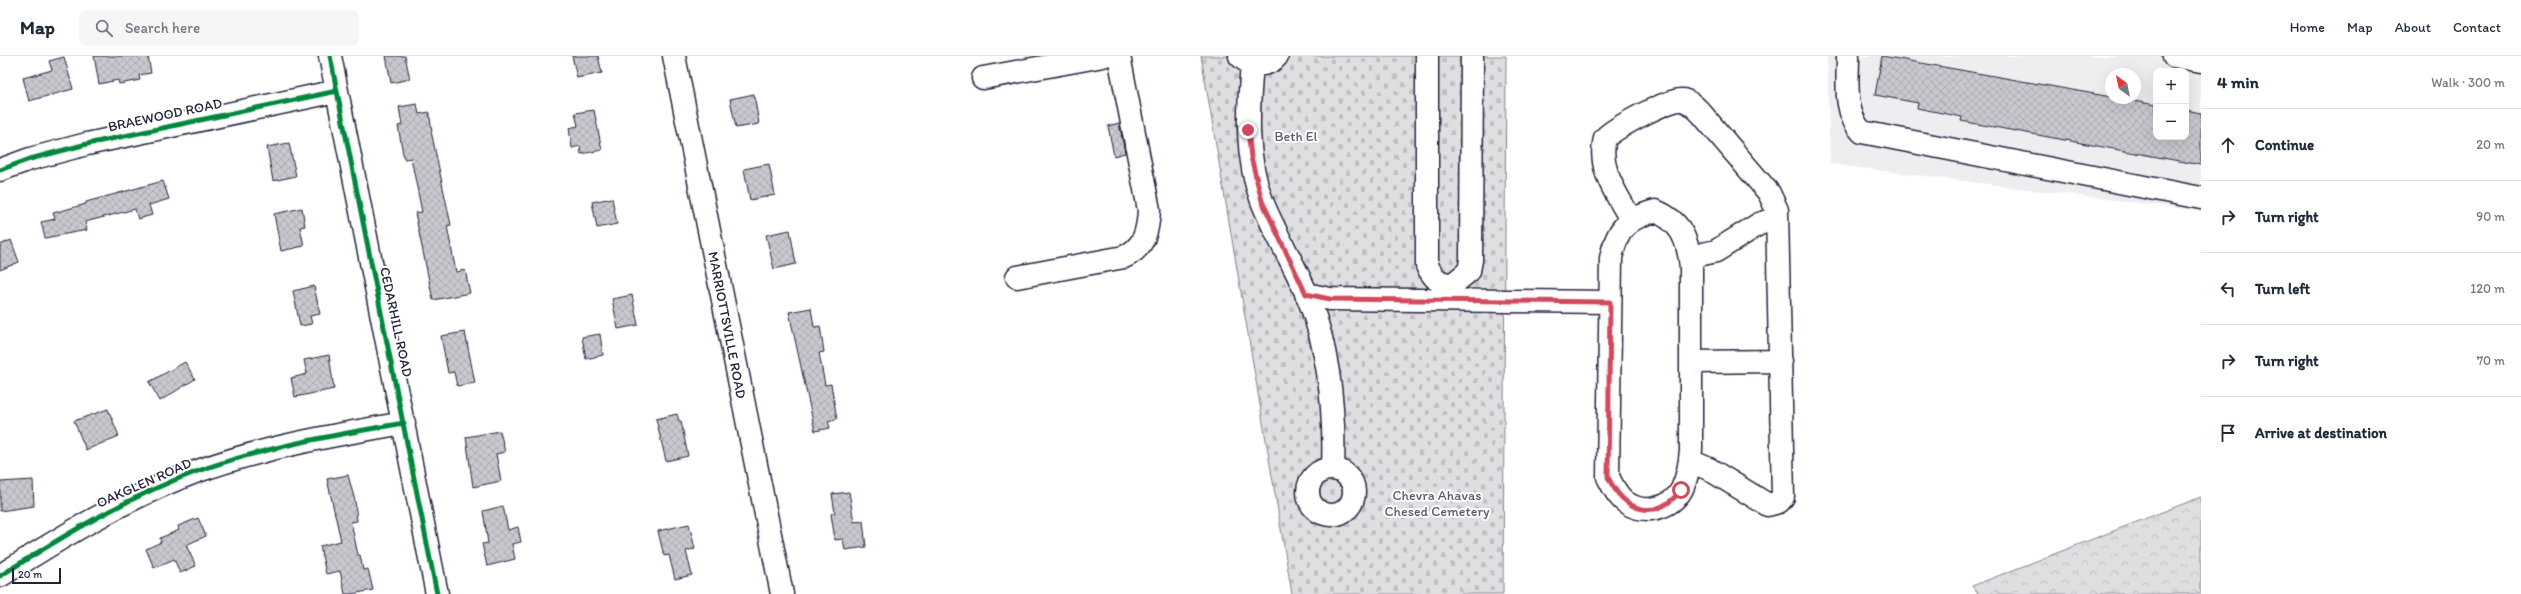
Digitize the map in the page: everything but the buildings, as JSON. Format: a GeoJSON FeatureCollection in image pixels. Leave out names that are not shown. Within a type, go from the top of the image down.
{"type":"FeatureCollection","features":[{"type":"Feature","properties":{"kind":"street","name":"CEDARHILL ROAD"},"geometry":{"type":"LineString","coordinates":[[330,56],[437,594]]}},
{"type":"Feature","properties":{"kind":"street","name":"MARRIOTTSVILLE ROAD"},"geometry":{"type":"LineString","coordinates":[[674,56],[782,594]]}},
{"type":"Feature","properties":{"kind":"street"},"geometry":{"type":"LineString","coordinates":[[983,78],[1103,56]]}},
{"type":"Feature","properties":{"kind":"street"},"geometry":{"type":"LineString","coordinates":[[1017,277],[1124,257],[1133,253],[1145,237],[1149,210],[1119,56]]}},
{"type":"Feature","properties":{"kind":"street"},"geometry":{"type":"LineString","coordinates":[[1277,56],[1267,63],[1246,60],[1248,130],[1255,176],[1262,201],[1311,305],[1326,360],[1334,418],[1333,469]]}},
{"type":"Feature","properties":{"kind":"street"},"geometry":{"type":"LineString","coordinates":[[1427,56],[1427,266],[1435,279],[1447,292]]}},
{"type":"Feature","properties":{"kind":"street"},"geometry":{"type":"LineString","coordinates":[[1447,292],[1453,284],[1462,278],[1468,271],[1471,260],[1472,56]]}},
{"type":"Feature","properties":{"kind":"street"},"geometry":{"type":"LineString","coordinates":[[1848,56],[1849,105],[1855,124],[1862,132],[2201,198]]}},
{"type":"Feature","properties":{"kind":"street"},"geometry":{"type":"LineString","coordinates":[[2174,56],[2201,61]]}},
{"type":"Feature","properties":{"kind":"street","name":"BRAEWOOD ROAD"},"geometry":{"type":"LineString","coordinates":[[0,170],[30,159],[87,144],[337,91]]}},
{"type":"Feature","properties":{"kind":"street"},"geometry":{"type":"LineString","coordinates":[[1631,220],[1606,174],[1602,160],[1605,138],[1622,125],[1672,102],[1682,100],[1691,104],[1701,113],[1769,193],[1777,210],[1784,492],[1779,502],[1768,505],[1709,468],[1690,461]]}},
{"type":"Feature","properties":{"kind":"street"},"geometry":{"type":"LineString","coordinates":[[1655,211],[1668,216],[1684,234],[1690,257],[1691,362],[1689,472],[1681,490],[1673,500],[1664,506],[1654,509],[1634,507],[1623,500],[1608,477],[1607,462],[1611,258],[1615,238],[1631,220],[1655,211]]}},
{"type":"Feature","properties":{"kind":"street"},"geometry":{"type":"LineString","coordinates":[[1690,257],[1716,251],[1759,224],[1777,218]]}},
{"type":"Feature","properties":{"kind":"street"},"geometry":{"type":"LineString","coordinates":[[1306,294],[1330,299],[1447,292],[1610,302]]}},
{"type":"Feature","properties":{"kind":"street"},"geometry":{"type":"LineString","coordinates":[[1691,362],[1781,361]]}},
{"type":"Feature","properties":{"kind":"street","name":"OAKGLEN ROAD"},"geometry":{"type":"LineString","coordinates":[[0,576],[98,516],[197,472],[303,440],[404,423]]}},
{"type":"Feature","properties":{"kind":"shaded area"},"geometry":{"type":"Polygon","coordinates":[[[1827,56],[2201,56],[2201,211],[1830,164],[1827,56]]]}},
{"type":"Feature","properties":{"kind":"green space"},"geometry":{"type":"Polygon","coordinates":[[[1201,56],[1506,56],[1503,594],[1292,594],[1201,56]]]}},
{"type":"Feature","properties":{"kind":"green space"},"geometry":{"type":"Polygon","coordinates":[[[2201,497],[2201,594],[1978,594],[1972,586],[2201,497]]]}},
{"type":"Feature","properties":{"kind":"cycle path"},"geometry":{"type":"LineString","coordinates":[[330,56],[437,594]]}},
{"type":"Feature","properties":{"kind":"cycle path"},"geometry":{"type":"LineString","coordinates":[[0,170],[30,159],[87,144],[337,91]]}},
{"type":"Feature","properties":{"kind":"cycle path"},"geometry":{"type":"LineString","coordinates":[[0,576],[96,518],[172,481],[198,471],[274,448],[404,423]]}},
{"type":"Feature","properties":{"kind":"route"},"geometry":{"type":"LineString","coordinates":[[1248,130],[1251,157],[1262,201],[1306,294],[1330,299],[1610,302],[1608,477],[1623,500],[1634,507],[1644,509],[1654,509],[1664,506],[1673,500],[1681,490]]}},
{"type":"Feature","properties":{"kind":"park label","name":"Beth El"},"geometry":{"type":"Point","coordinates":[1296,136]}},
{"type":"Feature","properties":{"kind":"park label","name":"Chevra Ahavas Chesed Cemetery"},"geometry":{"type":"Point","coordinates":[1437,504]}}]}
